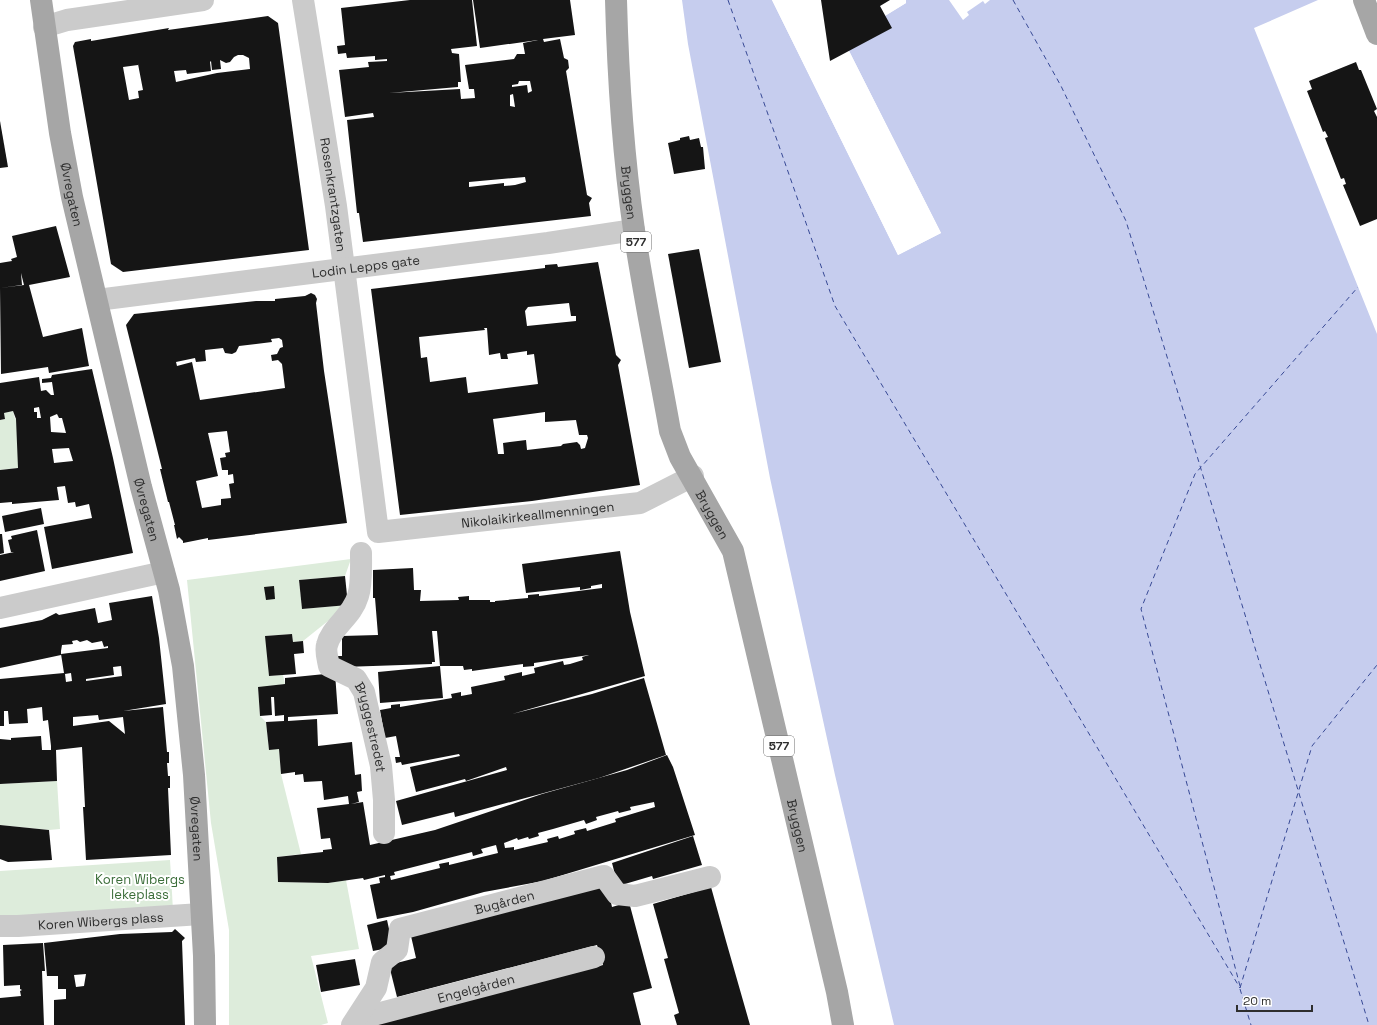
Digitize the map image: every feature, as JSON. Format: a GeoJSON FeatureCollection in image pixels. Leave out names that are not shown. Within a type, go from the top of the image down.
{"type":"FeatureCollection","features":[{"type":"Feature","properties":{"kind":"main road","name":"Øvregaten"},"geometry":{"type":"LineString","coordinates":[[41,0],[60,133],[70,190],[134,458],[164,572],[183,666],[190,719],[201,914],[205,1025]]}},
{"type":"Feature","properties":{"kind":"main road","name":"Bryggen"},"geometry":{"type":"LineString","coordinates":[[616,0],[616,35],[623,137],[634,230],[670,431],[680,457],[693,476],[733,551],[837,992],[843,1025]]}},
{"type":"Feature","properties":{"kind":"main road"},"geometry":{"type":"LineString","coordinates":[[1364,0],[1377,34]]}},
{"type":"Feature","properties":{"kind":"street"},"geometry":{"type":"LineString","coordinates":[[44,27],[67,20],[204,0]]}},
{"type":"Feature","properties":{"kind":"street","name":"Rosenkrantzgaten"},"geometry":{"type":"LineString","coordinates":[[303,0],[325,129],[378,532]]}},
{"type":"Feature","properties":{"kind":"street","name":"Lodin Lepps gate"},"geometry":{"type":"LineString","coordinates":[[97,300],[548,244],[634,230]]}},
{"type":"Feature","properties":{"kind":"street","name":"Nikolaikirkeallmenningen"},"geometry":{"type":"LineString","coordinates":[[378,532],[640,503],[693,476]]}},
{"type":"Feature","properties":{"kind":"street","name":"Bryggestredet"},"geometry":{"type":"LineString","coordinates":[[361,553],[359,595],[343,622],[332,632],[326,646],[329,666],[356,679],[364,692],[381,766],[384,800],[384,833]]}},
{"type":"Feature","properties":{"kind":"street"},"geometry":{"type":"LineString","coordinates":[[0,608],[164,572]]}},
{"type":"Feature","properties":{"kind":"street","name":"Bugården"},"geometry":{"type":"LineString","coordinates":[[355,1022],[376,988],[382,962],[397,950],[400,929],[604,876],[617,894],[635,896],[710,877]]}},
{"type":"Feature","properties":{"kind":"street","name":"Koren Wibergs plass"},"geometry":{"type":"LineString","coordinates":[[0,926],[201,914]]}},
{"type":"Feature","properties":{"kind":"street","name":"Engelgården"},"geometry":{"type":"LineString","coordinates":[[355,1022],[594,957]]}},
{"type":"Feature","properties":{"kind":"green space"},"geometry":{"type":"Polygon","coordinates":[[[13,411],[15,419],[18,419],[18,468],[0,470],[0,420],[5,419],[4,413],[13,411]]]}},
{"type":"Feature","properties":{"kind":"green space"},"geometry":{"type":"Polygon","coordinates":[[[351,559],[345,576],[299,580],[302,609],[348,605],[303,641],[293,642],[292,634],[266,636],[269,676],[283,675],[285,684],[258,688],[260,716],[266,722],[269,749],[279,749],[281,774],[301,854],[277,857],[278,882],[328,883],[346,880],[359,949],[311,956],[328,1023],[321,1025],[229,1025],[229,930],[211,823],[187,580],[351,559]]]}},
{"type":"Feature","properties":{"kind":"green space"},"geometry":{"type":"Polygon","coordinates":[[[57,781],[60,829],[49,830],[0,825],[0,784],[57,781]]]}},
{"type":"Feature","properties":{"kind":"green space","name":"Koren Wibergs lekeplass"},"geometry":{"type":"Polygon","coordinates":[[[170,860],[173,910],[0,917],[0,871],[170,860]]]}},
{"type":"Feature","properties":{"kind":"water"},"geometry":{"type":"Polygon","coordinates":[[[682,0],[772,0],[898,255],[941,233],[844,41],[906,3],[906,0],[949,0],[963,20],[969,15],[967,12],[983,1],[985,4],[990,0],[1318,0],[1254,28],[1377,334],[1377,1025],[894,1025],[835,775],[770,478],[688,44],[682,0]]]}},
{"type":"Feature","properties":{"kind":"pier"},"geometry":{"type":"Polygon","coordinates":[[[772,0],[774,0],[899,253],[938,232],[842,42],[843,39],[906,0],[906,3],[844,41],[941,233],[898,255],[772,0]]]}},
{"type":"Feature","properties":{"kind":"building"},"geometry":{"type":"Polygon","coordinates":[[[410,0],[472,0],[477,46],[451,49],[452,53],[459,54],[461,82],[458,82],[458,87],[389,93],[460,89],[461,99],[475,98],[474,89],[469,89],[465,65],[514,59],[517,54],[525,54],[523,43],[538,40],[480,48],[473,0],[570,0],[575,35],[543,39],[544,42],[560,39],[564,58],[568,60],[569,68],[566,71],[587,195],[592,198],[589,203],[591,216],[363,242],[359,213],[357,213],[347,120],[374,117],[373,113],[345,117],[339,70],[369,67],[368,62],[387,61],[387,59],[375,60],[375,56],[347,58],[346,53],[338,54],[337,46],[345,45],[341,8],[410,0]],[[519,81],[518,84],[512,85],[512,87],[527,85],[528,93],[532,91],[530,81],[519,81]],[[513,94],[510,95],[510,106],[515,107],[513,94]],[[525,177],[469,182],[469,187],[504,183],[504,186],[526,182],[525,177]]]}},
{"type":"Feature","properties":{"kind":"building"},"geometry":{"type":"Polygon","coordinates":[[[821,0],[890,0],[880,6],[892,28],[830,61],[821,0]]]}},
{"type":"Feature","properties":{"kind":"building"},"geometry":{"type":"Polygon","coordinates":[[[268,16],[278,23],[309,250],[123,272],[111,264],[73,46],[75,42],[91,39],[91,41],[169,28],[168,30],[268,16]],[[238,55],[230,62],[226,63],[220,60],[221,69],[212,70],[211,61],[211,71],[187,74],[186,70],[174,71],[176,82],[217,73],[250,69],[249,58],[243,55],[238,55]],[[138,64],[123,67],[129,100],[139,98],[138,91],[143,90],[138,64]]]}},
{"type":"Feature","properties":{"kind":"building"},"geometry":{"type":"Polygon","coordinates":[[[1356,62],[1359,70],[1361,70],[1377,109],[1374,111],[1377,117],[1377,219],[1360,226],[1343,185],[1346,184],[1344,178],[1341,179],[1325,138],[1328,137],[1325,131],[1323,132],[1307,91],[1312,89],[1309,81],[1356,62]]]}},
{"type":"Feature","properties":{"kind":"building"},"geometry":{"type":"Polygon","coordinates":[[[0,121],[8,167],[0,168],[0,121]]]}},
{"type":"Feature","properties":{"kind":"building"},"geometry":{"type":"Polygon","coordinates":[[[689,136],[690,140],[699,138],[701,147],[703,147],[705,169],[674,174],[668,143],[689,136]]]}},
{"type":"Feature","properties":{"kind":"building"},"geometry":{"type":"Polygon","coordinates":[[[56,226],[70,277],[29,285],[43,337],[82,328],[89,366],[49,373],[48,367],[1,374],[0,288],[0,263],[12,261],[11,259],[17,257],[12,236],[56,226]],[[21,273],[22,285],[0,288],[24,285],[21,273]]]}},
{"type":"Feature","properties":{"kind":"building"},"geometry":{"type":"Polygon","coordinates":[[[699,249],[721,362],[689,368],[668,254],[699,249]]]}},
{"type":"Feature","properties":{"kind":"building"},"geometry":{"type":"Polygon","coordinates":[[[598,262],[616,355],[621,360],[618,365],[640,485],[532,501],[400,515],[371,289],[545,268],[545,265],[557,264],[558,267],[598,262]],[[569,303],[528,307],[525,311],[527,326],[576,321],[576,316],[571,316],[569,303]],[[484,328],[485,330],[419,337],[421,358],[427,357],[430,382],[466,377],[468,393],[538,384],[534,354],[527,355],[527,351],[507,354],[508,359],[501,359],[500,353],[489,355],[487,328],[484,328]],[[545,412],[493,419],[498,454],[504,454],[503,443],[526,440],[527,450],[561,446],[563,444],[577,442],[581,449],[585,448],[588,438],[587,435],[579,435],[576,420],[545,422],[545,412]]]}},
{"type":"Feature","properties":{"kind":"building"},"geometry":{"type":"Polygon","coordinates":[[[311,293],[315,295],[317,299],[316,303],[324,371],[347,523],[208,540],[208,538],[183,543],[179,537],[177,539],[175,525],[160,469],[162,469],[126,325],[134,314],[256,301],[275,301],[275,299],[305,296],[311,293]],[[279,338],[271,339],[272,342],[239,346],[236,352],[232,354],[225,353],[223,348],[205,350],[206,361],[196,362],[195,358],[176,362],[177,366],[192,362],[200,400],[285,388],[282,364],[278,360],[272,361],[271,355],[277,354],[280,348],[283,347],[282,340],[279,338]],[[227,431],[208,433],[218,476],[196,481],[202,508],[221,505],[221,499],[231,498],[229,484],[234,483],[233,474],[228,475],[228,470],[222,470],[220,458],[226,457],[225,453],[230,452],[227,431]]]}},
{"type":"Feature","properties":{"kind":"building"},"geometry":{"type":"Polygon","coordinates":[[[92,369],[133,553],[52,569],[44,527],[92,518],[89,504],[76,507],[75,502],[68,503],[65,486],[57,487],[59,500],[12,504],[12,502],[0,503],[0,470],[18,468],[16,419],[13,411],[4,413],[5,419],[0,420],[0,383],[39,377],[41,391],[46,390],[51,395],[54,395],[52,382],[42,383],[42,379],[51,378],[52,375],[92,369]],[[39,407],[34,408],[34,412],[37,412],[37,418],[41,418],[39,407]],[[57,414],[50,417],[51,432],[66,433],[62,418],[59,418],[57,414]],[[69,448],[52,449],[54,463],[73,461],[69,448]]]}},
{"type":"Feature","properties":{"kind":"building"},"geometry":{"type":"Polygon","coordinates":[[[41,508],[44,524],[5,532],[2,516],[41,508]]]}},
{"type":"Feature","properties":{"kind":"building"},"geometry":{"type":"Polygon","coordinates":[[[37,530],[45,571],[0,581],[0,555],[14,552],[11,552],[8,540],[12,539],[11,536],[37,530]]]}},
{"type":"Feature","properties":{"kind":"building"},"geometry":{"type":"Polygon","coordinates":[[[0,534],[2,534],[4,553],[0,554],[0,534]]]}},
{"type":"Feature","properties":{"kind":"building"},"geometry":{"type":"Polygon","coordinates":[[[620,551],[630,612],[645,676],[512,714],[592,694],[644,678],[666,755],[599,778],[455,817],[454,812],[402,825],[396,801],[507,770],[506,767],[466,781],[465,779],[416,792],[410,767],[460,756],[459,754],[402,765],[401,762],[396,763],[395,757],[400,757],[396,736],[385,738],[380,710],[391,708],[391,705],[400,704],[400,707],[452,698],[451,694],[461,692],[461,696],[472,694],[471,687],[505,680],[504,676],[522,672],[522,676],[535,673],[534,668],[563,661],[564,665],[570,664],[583,660],[582,657],[589,655],[534,663],[534,666],[523,667],[523,664],[472,671],[472,669],[464,670],[463,666],[440,666],[437,631],[432,631],[435,662],[432,662],[432,664],[343,667],[338,662],[338,656],[342,656],[342,636],[378,635],[375,598],[373,598],[373,570],[413,568],[414,590],[421,590],[420,601],[459,600],[458,597],[469,596],[469,600],[490,600],[490,602],[495,602],[528,598],[528,595],[539,594],[539,596],[602,588],[602,584],[580,590],[580,587],[526,593],[522,564],[620,551]]]}},
{"type":"Feature","properties":{"kind":"building"},"geometry":{"type":"Polygon","coordinates":[[[345,576],[348,605],[302,609],[299,580],[345,576]]]}},
{"type":"Feature","properties":{"kind":"building"},"geometry":{"type":"Polygon","coordinates":[[[274,586],[275,599],[266,600],[264,587],[274,586]]]}},
{"type":"Feature","properties":{"kind":"building"},"geometry":{"type":"Polygon","coordinates":[[[152,596],[159,638],[166,704],[123,711],[163,707],[167,752],[169,752],[169,763],[167,763],[168,776],[170,776],[170,788],[168,788],[171,855],[86,860],[82,747],[56,750],[57,781],[0,784],[0,739],[11,740],[11,738],[41,736],[42,750],[51,750],[51,746],[48,720],[43,721],[42,707],[27,709],[28,723],[9,724],[8,711],[4,711],[4,726],[0,726],[0,679],[64,673],[61,654],[0,668],[0,628],[42,620],[56,613],[59,615],[95,608],[98,623],[112,620],[109,603],[152,596]],[[77,640],[72,641],[73,644],[62,645],[61,654],[108,648],[108,646],[104,647],[102,641],[92,643],[87,640],[80,642],[77,640]],[[121,666],[113,667],[114,675],[86,679],[86,681],[122,676],[121,666]],[[71,673],[65,674],[66,682],[72,681],[71,673]],[[98,715],[73,717],[73,726],[109,721],[125,734],[123,717],[99,720],[98,715]]]}},
{"type":"Feature","properties":{"kind":"building"},"geometry":{"type":"Polygon","coordinates":[[[292,634],[293,642],[303,641],[304,653],[294,654],[296,674],[269,676],[265,636],[292,634]]]}},
{"type":"Feature","properties":{"kind":"building"},"geometry":{"type":"Polygon","coordinates":[[[440,666],[443,698],[380,703],[378,672],[440,666]]]}},
{"type":"Feature","properties":{"kind":"building"},"geometry":{"type":"Polygon","coordinates":[[[335,673],[338,714],[288,717],[288,721],[317,719],[318,746],[352,742],[355,775],[361,774],[362,791],[357,792],[359,802],[351,804],[363,802],[370,845],[435,830],[542,794],[627,770],[667,755],[673,767],[695,835],[543,881],[484,892],[413,912],[377,919],[370,885],[380,883],[379,878],[385,877],[385,875],[364,880],[363,878],[328,883],[278,882],[277,857],[323,852],[323,850],[332,849],[330,838],[321,839],[317,808],[349,804],[348,796],[324,800],[322,781],[304,782],[303,774],[295,775],[295,772],[281,774],[279,749],[269,750],[266,722],[284,721],[284,715],[275,716],[274,697],[271,697],[272,715],[260,716],[258,687],[285,684],[285,678],[335,673]],[[654,802],[630,807],[631,810],[619,813],[618,811],[596,817],[597,820],[586,824],[584,820],[538,833],[539,836],[529,839],[528,837],[518,840],[517,838],[504,843],[505,848],[514,847],[514,850],[548,842],[547,839],[558,836],[559,839],[575,834],[574,831],[586,828],[587,831],[616,822],[615,819],[655,807],[654,802]],[[496,845],[481,849],[483,853],[473,856],[472,852],[394,872],[395,875],[390,876],[391,880],[440,868],[439,864],[449,862],[449,865],[498,853],[496,845]]]}},
{"type":"Feature","properties":{"kind":"building"},"geometry":{"type":"Polygon","coordinates":[[[0,825],[49,830],[52,860],[8,862],[0,859],[0,825]]]}},
{"type":"Feature","properties":{"kind":"building"},"geometry":{"type":"Polygon","coordinates":[[[693,836],[702,865],[653,879],[652,876],[618,886],[612,863],[693,836]]]}},
{"type":"Feature","properties":{"kind":"building"},"geometry":{"type":"Polygon","coordinates":[[[607,885],[612,907],[629,902],[652,988],[633,993],[641,1025],[374,1025],[603,965],[597,945],[397,997],[389,965],[416,958],[411,936],[607,885]]]}},
{"type":"Feature","properties":{"kind":"building"},"geometry":{"type":"Polygon","coordinates":[[[711,887],[750,1025],[677,1025],[674,1015],[679,1013],[664,959],[668,958],[653,904],[711,887]]]}},
{"type":"Feature","properties":{"kind":"building"},"geometry":{"type":"Polygon","coordinates":[[[387,920],[393,947],[373,951],[367,925],[387,920]]]}},
{"type":"Feature","properties":{"kind":"building"},"geometry":{"type":"Polygon","coordinates":[[[175,929],[185,938],[182,941],[185,1025],[54,1025],[54,1000],[66,999],[66,989],[58,989],[58,976],[47,976],[44,943],[120,934],[172,932],[175,929]],[[86,974],[74,975],[76,987],[84,986],[86,974]]]}},
{"type":"Feature","properties":{"kind":"building"},"geometry":{"type":"Polygon","coordinates":[[[43,943],[45,971],[42,971],[44,1025],[0,1025],[0,998],[21,996],[20,991],[22,990],[20,989],[20,985],[4,986],[3,945],[43,943]]]}},
{"type":"Feature","properties":{"kind":"building"},"geometry":{"type":"Polygon","coordinates":[[[355,959],[360,985],[321,992],[316,965],[355,959]]]}},
{"type":"Feature","properties":{"kind":"ferry route"},"geometry":{"type":"LineString","coordinates":[[728,0],[835,306],[1240,988]]}},
{"type":"Feature","properties":{"kind":"ferry route"},"geometry":{"type":"LineString","coordinates":[[1013,0],[1061,86],[1126,221],[1369,1025]]}},
{"type":"Feature","properties":{"kind":"ferry route"},"geometry":{"type":"LineString","coordinates":[[1240,986],[1141,609],[1195,474],[1358,287]]}},
{"type":"Feature","properties":{"kind":"ferry route"},"geometry":{"type":"LineString","coordinates":[[1240,988],[1312,746],[1377,665]]}},
{"type":"Feature","properties":{"kind":"ferry route"},"geometry":{"type":"LineString","coordinates":[[1240,989],[1251,1025]]}}]}
